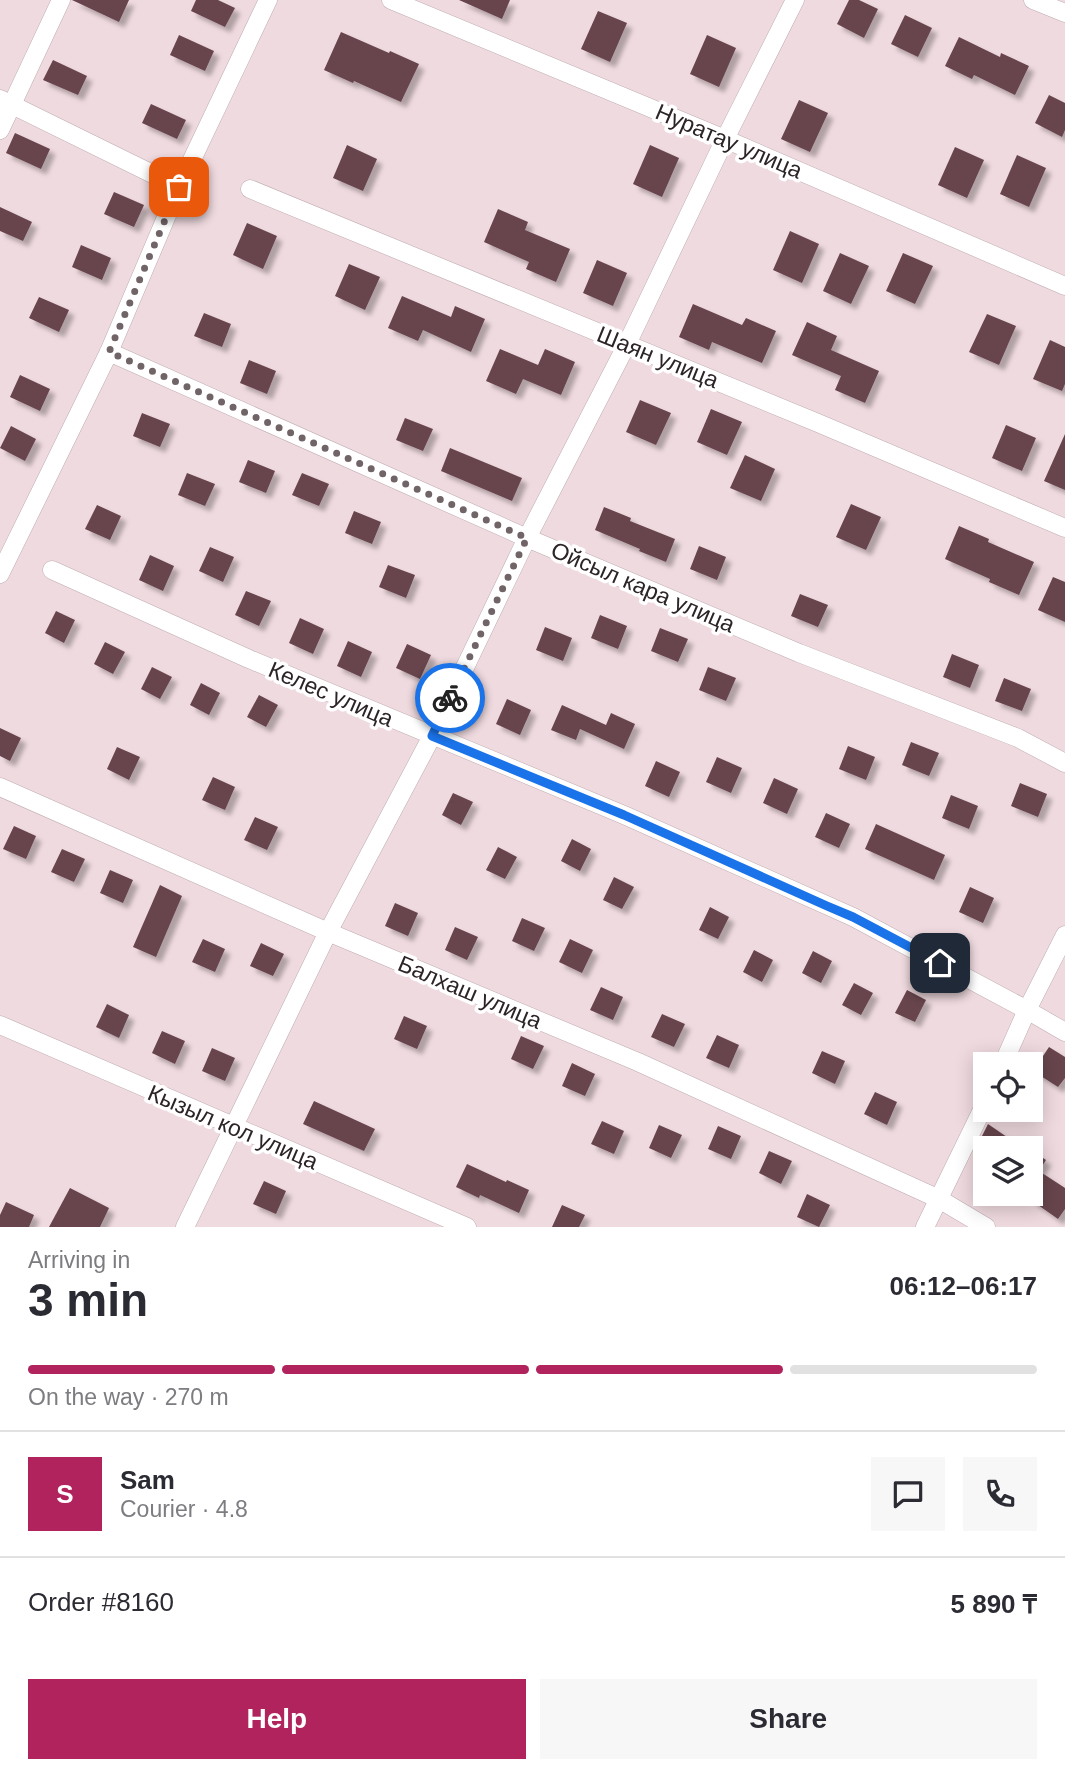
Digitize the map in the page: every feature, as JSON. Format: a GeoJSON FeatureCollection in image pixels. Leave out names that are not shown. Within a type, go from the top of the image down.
{"type":"FeatureCollection","features":[{"type":"Feature","properties":{"kind":"street"},"geometry":{"type":"LineString","coordinates":[[0,130],[6,101],[61,0]]}},
{"type":"Feature","properties":{"kind":"street"},"geometry":{"type":"LineString","coordinates":[[0,574],[109,352],[179,187],[268,0]]}},
{"type":"Feature","properties":{"kind":"street","name":"Нуратау улица"},"geometry":{"type":"LineString","coordinates":[[391,0],[725,139],[1065,286]]}},
{"type":"Feature","properties":{"kind":"street"},"geometry":{"type":"LineString","coordinates":[[186,1227],[328,932],[432,736],[527,538],[627,344],[795,0]]}},
{"type":"Feature","properties":{"kind":"street"},"geometry":{"type":"LineString","coordinates":[[1033,0],[1065,13]]}},
{"type":"Feature","properties":{"kind":"street"},"geometry":{"type":"LineString","coordinates":[[6,101],[179,187]]}},
{"type":"Feature","properties":{"kind":"street","name":"Шаян улица"},"geometry":{"type":"LineString","coordinates":[[250,190],[818,423],[1065,528]]}},
{"type":"Feature","properties":{"kind":"street","name":"Ойсыл кара улица"},"geometry":{"type":"LineString","coordinates":[[109,352],[527,538],[799,653],[1018,738],[1065,763]]}},
{"type":"Feature","properties":{"kind":"street","name":"Келес улица"},"geometry":{"type":"LineString","coordinates":[[52,570],[249,659],[624,815],[853,917],[1065,1032]]}},
{"type":"Feature","properties":{"kind":"street","name":"Балхаш улица"},"geometry":{"type":"LineString","coordinates":[[0,788],[328,932],[638,1062],[939,1199],[986,1227]]}},
{"type":"Feature","properties":{"kind":"street"},"geometry":{"type":"LineString","coordinates":[[1008,1052],[1065,935]]}},
{"type":"Feature","properties":{"kind":"street","name":"Кызыл кол улица"},"geometry":{"type":"LineString","coordinates":[[0,1025],[467,1227]]}},
{"type":"Feature","properties":{"kind":"street"},"geometry":{"type":"LineString","coordinates":[[925,1227],[976,1122]]}},
{"type":"Feature","properties":{"kind":"building"},"geometry":{"type":"Polygon","coordinates":[[[72,0],[129,0],[119,22],[72,0]]]}},
{"type":"Feature","properties":{"kind":"building"},"geometry":{"type":"Polygon","coordinates":[[[196,0],[218,0],[235,8],[225,27],[191,11],[196,0]]]}},
{"type":"Feature","properties":{"kind":"building"},"geometry":{"type":"Polygon","coordinates":[[[459,0],[510,0],[502,19],[459,0]]]}},
{"type":"Feature","properties":{"kind":"building"},"geometry":{"type":"Polygon","coordinates":[[[849,0],[859,0],[878,9],[864,38],[837,24],[849,0]]]}},
{"type":"Feature","properties":{"kind":"building"},"geometry":{"type":"Polygon","coordinates":[[[598,11],[627,23],[610,62],[581,49],[598,11]]]}},
{"type":"Feature","properties":{"kind":"building"},"geometry":{"type":"Polygon","coordinates":[[[905,15],[932,28],[918,57],[891,44],[905,15]]]}},
{"type":"Feature","properties":{"kind":"building"},"geometry":{"type":"Polygon","coordinates":[[[341,32],[419,64],[401,102],[324,70],[341,32]]]}},
{"type":"Feature","properties":{"kind":"building"},"geometry":{"type":"Polygon","coordinates":[[[179,35],[214,51],[205,71],[170,55],[179,35]]]}},
{"type":"Feature","properties":{"kind":"building"},"geometry":{"type":"Polygon","coordinates":[[[707,35],[736,48],[719,87],[690,74],[707,35]]]}},
{"type":"Feature","properties":{"kind":"building"},"geometry":{"type":"Polygon","coordinates":[[[959,37],[1000,57],[1001,53],[1029,66],[1015,95],[974,75],[972,79],[945,66],[959,37]]]}},
{"type":"Feature","properties":{"kind":"building"},"geometry":{"type":"Polygon","coordinates":[[[53,60],[87,76],[78,95],[43,80],[53,60]]]}},
{"type":"Feature","properties":{"kind":"building"},"geometry":{"type":"Polygon","coordinates":[[[1049,95],[1065,103],[1065,130],[1062,137],[1035,123],[1049,95]]]}},
{"type":"Feature","properties":{"kind":"building"},"geometry":{"type":"Polygon","coordinates":[[[799,100],[828,113],[810,152],[781,139],[799,100]]]}},
{"type":"Feature","properties":{"kind":"building"},"geometry":{"type":"Polygon","coordinates":[[[151,104],[186,120],[177,139],[142,123],[151,104]]]}},
{"type":"Feature","properties":{"kind":"building"},"geometry":{"type":"Polygon","coordinates":[[[15,133],[50,149],[41,169],[6,153],[15,133]]]}},
{"type":"Feature","properties":{"kind":"building"},"geometry":{"type":"Polygon","coordinates":[[[347,145],[377,159],[363,191],[333,178],[347,145]]]}},
{"type":"Feature","properties":{"kind":"building"},"geometry":{"type":"Polygon","coordinates":[[[650,145],[679,158],[662,197],[633,184],[650,145]]]}},
{"type":"Feature","properties":{"kind":"building"},"geometry":{"type":"Polygon","coordinates":[[[955,147],[984,160],[967,198],[938,185],[955,147]]]}},
{"type":"Feature","properties":{"kind":"building"},"geometry":{"type":"Polygon","coordinates":[[[1017,155],[1046,168],[1029,207],[1000,194],[1017,155]]]}},
{"type":"Feature","properties":{"kind":"building"},"geometry":{"type":"Polygon","coordinates":[[[114,192],[144,205],[134,227],[104,214],[114,192]]]}},
{"type":"Feature","properties":{"kind":"building"},"geometry":{"type":"Polygon","coordinates":[[[0,207],[32,222],[23,241],[0,231],[0,207]]]}},
{"type":"Feature","properties":{"kind":"building"},"geometry":{"type":"Polygon","coordinates":[[[498,209],[528,222],[525,230],[570,249],[556,282],[526,269],[529,262],[484,242],[498,209]]]}},
{"type":"Feature","properties":{"kind":"building"},"geometry":{"type":"Polygon","coordinates":[[[247,223],[277,236],[263,269],[233,255],[247,223]]]}},
{"type":"Feature","properties":{"kind":"building"},"geometry":{"type":"Polygon","coordinates":[[[790,231],[819,244],[802,283],[773,270],[790,231]]]}},
{"type":"Feature","properties":{"kind":"building"},"geometry":{"type":"Polygon","coordinates":[[[81,245],[111,258],[102,280],[72,267],[81,245]]]}},
{"type":"Feature","properties":{"kind":"building"},"geometry":{"type":"Polygon","coordinates":[[[840,253],[869,266],[851,304],[823,291],[840,253]]]}},
{"type":"Feature","properties":{"kind":"building"},"geometry":{"type":"Polygon","coordinates":[[[903,253],[933,266],[915,304],[886,291],[903,253]]]}},
{"type":"Feature","properties":{"kind":"building"},"geometry":{"type":"Polygon","coordinates":[[[597,260],[627,273],[613,306],[583,293],[597,260]]]}},
{"type":"Feature","properties":{"kind":"building"},"geometry":{"type":"Polygon","coordinates":[[[349,264],[380,277],[365,310],[335,296],[349,264]]]}},
{"type":"Feature","properties":{"kind":"building"},"geometry":{"type":"Polygon","coordinates":[[[402,296],[451,317],[455,306],[485,319],[471,352],[423,330],[418,341],[388,328],[402,296]]]}},
{"type":"Feature","properties":{"kind":"building"},"geometry":{"type":"Polygon","coordinates":[[[39,297],[69,310],[59,332],[29,318],[39,297]]]}},
{"type":"Feature","properties":{"kind":"building"},"geometry":{"type":"Polygon","coordinates":[[[693,304],[742,325],[746,318],[776,331],[762,363],[712,342],[709,350],[679,337],[693,304]]]}},
{"type":"Feature","properties":{"kind":"building"},"geometry":{"type":"Polygon","coordinates":[[[204,313],[231,324],[222,347],[194,336],[204,313]]]}},
{"type":"Feature","properties":{"kind":"building"},"geometry":{"type":"Polygon","coordinates":[[[987,314],[1016,326],[999,365],[969,352],[987,314]]]}},
{"type":"Feature","properties":{"kind":"building"},"geometry":{"type":"Polygon","coordinates":[[[807,322],[837,336],[831,350],[879,371],[865,403],[835,390],[841,376],[792,355],[807,322]]]}},
{"type":"Feature","properties":{"kind":"building"},"geometry":{"type":"Polygon","coordinates":[[[1050,340],[1065,347],[1065,384],[1062,391],[1033,379],[1050,340]]]}},
{"type":"Feature","properties":{"kind":"building"},"geometry":{"type":"Polygon","coordinates":[[[500,349],[538,365],[545,349],[575,362],[561,395],[523,379],[516,394],[486,381],[500,349]]]}},
{"type":"Feature","properties":{"kind":"building"},"geometry":{"type":"Polygon","coordinates":[[[249,360],[276,371],[267,394],[240,383],[249,360]]]}},
{"type":"Feature","properties":{"kind":"building"},"geometry":{"type":"Polygon","coordinates":[[[20,375],[50,389],[40,411],[10,397],[20,375]]]}},
{"type":"Feature","properties":{"kind":"building"},"geometry":{"type":"Polygon","coordinates":[[[640,400],[671,413],[656,445],[626,432],[640,400]]]}},
{"type":"Feature","properties":{"kind":"building"},"geometry":{"type":"Polygon","coordinates":[[[711,409],[742,422],[727,455],[697,442],[711,409]]]}},
{"type":"Feature","properties":{"kind":"building"},"geometry":{"type":"Polygon","coordinates":[[[142,413],[170,424],[160,447],[133,436],[142,413]]]}},
{"type":"Feature","properties":{"kind":"building"},"geometry":{"type":"Polygon","coordinates":[[[405,418],[433,429],[423,451],[396,440],[405,418]]]}},
{"type":"Feature","properties":{"kind":"building"},"geometry":{"type":"Polygon","coordinates":[[[1006,425],[1036,438],[1022,471],[992,458],[1006,425]]]}},
{"type":"Feature","properties":{"kind":"building"},"geometry":{"type":"Polygon","coordinates":[[[11,426],[36,439],[25,461],[0,448],[11,426]]]}},
{"type":"Feature","properties":{"kind":"building"},"geometry":{"type":"Polygon","coordinates":[[[1065,434],[1065,490],[1044,481],[1065,434]]]}},
{"type":"Feature","properties":{"kind":"building"},"geometry":{"type":"Polygon","coordinates":[[[450,448],[522,478],[512,501],[441,471],[450,448]]]}},
{"type":"Feature","properties":{"kind":"building"},"geometry":{"type":"Polygon","coordinates":[[[745,455],[775,469],[761,501],[730,488],[745,455]]]}},
{"type":"Feature","properties":{"kind":"building"},"geometry":{"type":"Polygon","coordinates":[[[248,460],[275,471],[266,493],[239,482],[248,460]]]}},
{"type":"Feature","properties":{"kind":"building"},"geometry":{"type":"Polygon","coordinates":[[[187,473],[215,484],[205,506],[178,495],[187,473]]]}},
{"type":"Feature","properties":{"kind":"building"},"geometry":{"type":"Polygon","coordinates":[[[302,473],[329,484],[319,506],[292,495],[302,473]]]}},
{"type":"Feature","properties":{"kind":"building"},"geometry":{"type":"Polygon","coordinates":[[[851,504],[881,517],[866,550],[836,537],[851,504]]]}},
{"type":"Feature","properties":{"kind":"building"},"geometry":{"type":"Polygon","coordinates":[[[97,505],[121,516],[110,540],[85,529],[97,505]]]}},
{"type":"Feature","properties":{"kind":"building"},"geometry":{"type":"Polygon","coordinates":[[[604,507],[675,539],[666,562],[595,530],[604,507]]]}},
{"type":"Feature","properties":{"kind":"building"},"geometry":{"type":"Polygon","coordinates":[[[354,511],[381,522],[372,544],[345,533],[354,511]]]}},
{"type":"Feature","properties":{"kind":"building"},"geometry":{"type":"Polygon","coordinates":[[[959,526],[1034,562],[1019,595],[945,559],[959,526]]]}},
{"type":"Feature","properties":{"kind":"building"},"geometry":{"type":"Polygon","coordinates":[[[699,546],[726,557],[717,580],[690,569],[699,546]]]}},
{"type":"Feature","properties":{"kind":"building"},"geometry":{"type":"Polygon","coordinates":[[[210,547],[234,557],[223,582],[199,571],[210,547]]]}},
{"type":"Feature","properties":{"kind":"building"},"geometry":{"type":"Polygon","coordinates":[[[150,555],[174,566],[163,591],[139,580],[150,555]]]}},
{"type":"Feature","properties":{"kind":"building"},"geometry":{"type":"Polygon","coordinates":[[[388,565],[415,575],[406,598],[379,587],[388,565]]]}},
{"type":"Feature","properties":{"kind":"building"},"geometry":{"type":"Polygon","coordinates":[[[1053,577],[1065,582],[1065,622],[1038,610],[1053,577]]]}},
{"type":"Feature","properties":{"kind":"building"},"geometry":{"type":"Polygon","coordinates":[[[246,591],[271,601],[259,626],[235,615],[246,591]]]}},
{"type":"Feature","properties":{"kind":"building"},"geometry":{"type":"Polygon","coordinates":[[[800,594],[828,605],[818,627],[791,616],[800,594]]]}},
{"type":"Feature","properties":{"kind":"building"},"geometry":{"type":"Polygon","coordinates":[[[56,611],[75,620],[64,643],[45,633],[56,611]]]}},
{"type":"Feature","properties":{"kind":"building"},"geometry":{"type":"Polygon","coordinates":[[[600,615],[627,626],[618,649],[591,638],[600,615]]]}},
{"type":"Feature","properties":{"kind":"building"},"geometry":{"type":"Polygon","coordinates":[[[300,618],[324,629],[313,654],[289,643],[300,618]]]}},
{"type":"Feature","properties":{"kind":"building"},"geometry":{"type":"Polygon","coordinates":[[[545,627],[572,638],[563,661],[536,650],[545,627]]]}},
{"type":"Feature","properties":{"kind":"building"},"geometry":{"type":"Polygon","coordinates":[[[660,628],[688,639],[678,662],[651,651],[660,628]]]}},
{"type":"Feature","properties":{"kind":"building"},"geometry":{"type":"Polygon","coordinates":[[[348,641],[372,652],[361,677],[337,666],[348,641]]]}},
{"type":"Feature","properties":{"kind":"building"},"geometry":{"type":"Polygon","coordinates":[[[105,642],[125,652],[113,674],[94,664],[105,642]]]}},
{"type":"Feature","properties":{"kind":"building"},"geometry":{"type":"Polygon","coordinates":[[[407,644],[431,655],[420,679],[396,668],[407,644]]]}},
{"type":"Feature","properties":{"kind":"building"},"geometry":{"type":"Polygon","coordinates":[[[952,654],[979,665],[970,688],[943,677],[952,654]]]}},
{"type":"Feature","properties":{"kind":"building"},"geometry":{"type":"Polygon","coordinates":[[[152,667],[172,677],[160,699],[141,689],[152,667]]]}},
{"type":"Feature","properties":{"kind":"building"},"geometry":{"type":"Polygon","coordinates":[[[708,667],[736,678],[726,701],[699,690],[708,667]]]}},
{"type":"Feature","properties":{"kind":"building"},"geometry":{"type":"Polygon","coordinates":[[[1004,678],[1031,689],[1022,711],[995,701],[1004,678]]]}},
{"type":"Feature","properties":{"kind":"building"},"geometry":{"type":"Polygon","coordinates":[[[201,683],[220,693],[209,715],[190,705],[201,683]]]}},
{"type":"Feature","properties":{"kind":"building"},"geometry":{"type":"Polygon","coordinates":[[[259,695],[278,705],[266,727],[247,717],[259,695]]]}},
{"type":"Feature","properties":{"kind":"building"},"geometry":{"type":"Polygon","coordinates":[[[507,699],[531,710],[520,735],[496,724],[507,699]]]}},
{"type":"Feature","properties":{"kind":"building"},"geometry":{"type":"Polygon","coordinates":[[[562,705],[606,725],[611,713],[635,724],[624,749],[580,729],[576,740],[551,730],[562,705]]]}},
{"type":"Feature","properties":{"kind":"building"},"geometry":{"type":"Polygon","coordinates":[[[0,728],[21,738],[10,761],[0,756],[0,728]]]}},
{"type":"Feature","properties":{"kind":"building"},"geometry":{"type":"Polygon","coordinates":[[[911,742],[939,753],[929,776],[902,765],[911,742]]]}},
{"type":"Feature","properties":{"kind":"building"},"geometry":{"type":"Polygon","coordinates":[[[848,746],[875,757],[866,780],[839,769],[848,746]]]}},
{"type":"Feature","properties":{"kind":"building"},"geometry":{"type":"Polygon","coordinates":[[[117,747],[140,757],[129,780],[107,769],[117,747]]]}},
{"type":"Feature","properties":{"kind":"building"},"geometry":{"type":"Polygon","coordinates":[[[717,757],[742,768],[731,793],[706,782],[717,757]]]}},
{"type":"Feature","properties":{"kind":"building"},"geometry":{"type":"Polygon","coordinates":[[[656,761],[680,772],[669,797],[645,786],[656,761]]]}},
{"type":"Feature","properties":{"kind":"building"},"geometry":{"type":"Polygon","coordinates":[[[213,777],[235,787],[225,810],[202,800],[213,777]]]}},
{"type":"Feature","properties":{"kind":"building"},"geometry":{"type":"Polygon","coordinates":[[[774,778],[798,789],[787,814],[763,803],[774,778]]]}},
{"type":"Feature","properties":{"kind":"building"},"geometry":{"type":"Polygon","coordinates":[[[1020,783],[1047,794],[1038,817],[1011,806],[1020,783]]]}},
{"type":"Feature","properties":{"kind":"building"},"geometry":{"type":"Polygon","coordinates":[[[453,793],[473,802],[461,825],[442,815],[453,793]]]}},
{"type":"Feature","properties":{"kind":"building"},"geometry":{"type":"Polygon","coordinates":[[[951,795],[978,806],[969,829],[942,818],[951,795]]]}},
{"type":"Feature","properties":{"kind":"building"},"geometry":{"type":"Polygon","coordinates":[[[826,813],[850,824],[839,848],[815,837],[826,813]]]}},
{"type":"Feature","properties":{"kind":"building"},"geometry":{"type":"Polygon","coordinates":[[[255,817],[278,827],[267,850],[244,840],[255,817]]]}},
{"type":"Feature","properties":{"kind":"building"},"geometry":{"type":"Polygon","coordinates":[[[876,824],[945,855],[934,880],[865,849],[876,824]]]}},
{"type":"Feature","properties":{"kind":"building"},"geometry":{"type":"Polygon","coordinates":[[[14,826],[36,836],[26,859],[3,849],[14,826]]]}},
{"type":"Feature","properties":{"kind":"building"},"geometry":{"type":"Polygon","coordinates":[[[572,839],[591,849],[580,871],[561,861],[572,839]]]}},
{"type":"Feature","properties":{"kind":"building"},"geometry":{"type":"Polygon","coordinates":[[[498,847],[517,857],[505,879],[486,870],[498,847]]]}},
{"type":"Feature","properties":{"kind":"building"},"geometry":{"type":"Polygon","coordinates":[[[62,849],[85,859],[74,882],[51,872],[62,849]]]}},
{"type":"Feature","properties":{"kind":"building"},"geometry":{"type":"Polygon","coordinates":[[[110,870],[133,880],[123,903],[100,893],[110,870]]]}},
{"type":"Feature","properties":{"kind":"building"},"geometry":{"type":"Polygon","coordinates":[[[614,877],[634,887],[622,909],[603,900],[614,877]]]}},
{"type":"Feature","properties":{"kind":"building"},"geometry":{"type":"Polygon","coordinates":[[[160,885],[182,896],[156,957],[133,947],[160,885]]]}},
{"type":"Feature","properties":{"kind":"building"},"geometry":{"type":"Polygon","coordinates":[[[970,887],[994,898],[983,923],[959,912],[970,887]]]}},
{"type":"Feature","properties":{"kind":"building"},"geometry":{"type":"Polygon","coordinates":[[[395,903],[418,913],[408,936],[385,926],[395,903]]]}},
{"type":"Feature","properties":{"kind":"building"},"geometry":{"type":"Polygon","coordinates":[[[710,907],[729,917],[718,939],[699,930],[710,907]]]}},
{"type":"Feature","properties":{"kind":"building"},"geometry":{"type":"Polygon","coordinates":[[[522,918],[545,928],[534,951],[512,941],[522,918]]]}},
{"type":"Feature","properties":{"kind":"building"},"geometry":{"type":"Polygon","coordinates":[[[455,927],[478,937],[467,960],[445,950],[455,927]]]}},
{"type":"Feature","properties":{"kind":"building"},"geometry":{"type":"Polygon","coordinates":[[[203,939],[225,949],[215,972],[192,962],[203,939]]]}},
{"type":"Feature","properties":{"kind":"building"},"geometry":{"type":"Polygon","coordinates":[[[570,939],[593,950],[582,973],[559,962],[570,939]]]}},
{"type":"Feature","properties":{"kind":"building"},"geometry":{"type":"Polygon","coordinates":[[[261,943],[284,954],[273,976],[250,966],[261,943]]]}},
{"type":"Feature","properties":{"kind":"building"},"geometry":{"type":"Polygon","coordinates":[[[754,950],[773,960],[762,982],[743,972],[754,950]]]}},
{"type":"Feature","properties":{"kind":"building"},"geometry":{"type":"Polygon","coordinates":[[[813,951],[832,961],[821,983],[802,973],[813,951]]]}},
{"type":"Feature","properties":{"kind":"building"},"geometry":{"type":"Polygon","coordinates":[[[854,983],[873,993],[861,1015],[842,1005],[854,983]]]}},
{"type":"Feature","properties":{"kind":"building"},"geometry":{"type":"Polygon","coordinates":[[[601,987],[623,997],[613,1020],[590,1010],[601,987]]]}},
{"type":"Feature","properties":{"kind":"building"},"geometry":{"type":"Polygon","coordinates":[[[907,990],[926,1000],[915,1022],[895,1013],[907,990]]]}},
{"type":"Feature","properties":{"kind":"building"},"geometry":{"type":"Polygon","coordinates":[[[107,1004],[129,1015],[119,1038],[96,1027],[107,1004]]]}},
{"type":"Feature","properties":{"kind":"building"},"geometry":{"type":"Polygon","coordinates":[[[662,1014],[685,1024],[674,1047],[651,1037],[662,1014]]]}},
{"type":"Feature","properties":{"kind":"building"},"geometry":{"type":"Polygon","coordinates":[[[404,1016],[427,1026],[417,1049],[394,1039],[404,1016]]]}},
{"type":"Feature","properties":{"kind":"building"},"geometry":{"type":"Polygon","coordinates":[[[162,1031],[185,1041],[175,1064],[152,1053],[162,1031]]]}},
{"type":"Feature","properties":{"kind":"building"},"geometry":{"type":"Polygon","coordinates":[[[717,1035],[739,1045],[729,1068],[706,1058],[717,1035]]]}},
{"type":"Feature","properties":{"kind":"building"},"geometry":{"type":"Polygon","coordinates":[[[521,1036],[544,1046],[533,1069],[511,1059],[521,1036]]]}},
{"type":"Feature","properties":{"kind":"building"},"geometry":{"type":"Polygon","coordinates":[[[1049,1047],[1065,1057],[1065,1078],[1058,1087],[1043,1077],[1043,1056],[1049,1047]]]}},
{"type":"Feature","properties":{"kind":"building"},"geometry":{"type":"Polygon","coordinates":[[[212,1048],[235,1058],[225,1081],[202,1071],[212,1048]]]}},
{"type":"Feature","properties":{"kind":"building"},"geometry":{"type":"Polygon","coordinates":[[[822,1051],[845,1061],[835,1084],[812,1073],[822,1051]]]}},
{"type":"Feature","properties":{"kind":"building"},"geometry":{"type":"Polygon","coordinates":[[[572,1063],[595,1074],[585,1096],[562,1086],[572,1063]]]}},
{"type":"Feature","properties":{"kind":"building"},"geometry":{"type":"Polygon","coordinates":[[[875,1092],[897,1102],[887,1125],[864,1114],[875,1092]]]}},
{"type":"Feature","properties":{"kind":"building"},"geometry":{"type":"Polygon","coordinates":[[[314,1101],[375,1129],[364,1151],[303,1124],[314,1101]]]}},
{"type":"Feature","properties":{"kind":"building"},"geometry":{"type":"Polygon","coordinates":[[[602,1121],[624,1131],[614,1154],[591,1144],[602,1121]]]}},
{"type":"Feature","properties":{"kind":"building"},"geometry":{"type":"Polygon","coordinates":[[[988,1124],[1006,1136],[982,1136],[988,1124]]]}},
{"type":"Feature","properties":{"kind":"building"},"geometry":{"type":"Polygon","coordinates":[[[659,1125],[682,1135],[671,1158],[649,1148],[659,1125]]]}},
{"type":"Feature","properties":{"kind":"building"},"geometry":{"type":"Polygon","coordinates":[[[718,1126],[741,1136],[731,1159],[708,1149],[718,1126]]]}},
{"type":"Feature","properties":{"kind":"building"},"geometry":{"type":"Polygon","coordinates":[[[769,1151],[792,1161],[781,1184],[759,1173],[769,1151]]]}},
{"type":"Feature","properties":{"kind":"building"},"geometry":{"type":"Polygon","coordinates":[[[467,1164],[529,1190],[519,1213],[456,1187],[467,1164]]]}},
{"type":"Feature","properties":{"kind":"building"},"geometry":{"type":"Polygon","coordinates":[[[1043,1174],[1065,1188],[1065,1209],[1058,1219],[1040,1206],[1043,1206],[1043,1174]]]}},
{"type":"Feature","properties":{"kind":"building"},"geometry":{"type":"Polygon","coordinates":[[[264,1181],[286,1191],[276,1214],[253,1204],[264,1181]]]}},
{"type":"Feature","properties":{"kind":"building"},"geometry":{"type":"Polygon","coordinates":[[[70,1188],[109,1208],[100,1227],[49,1227],[70,1188]]]}},
{"type":"Feature","properties":{"kind":"building"},"geometry":{"type":"Polygon","coordinates":[[[807,1194],[830,1205],[819,1227],[797,1217],[807,1194]]]}},
{"type":"Feature","properties":{"kind":"building"},"geometry":{"type":"Polygon","coordinates":[[[6,1202],[34,1215],[29,1227],[0,1227],[0,1215],[6,1202]]]}},
{"type":"Feature","properties":{"kind":"building"},"geometry":{"type":"Polygon","coordinates":[[[562,1205],[585,1215],[579,1227],[552,1227],[562,1205]]]}},
{"type":"Feature","properties":{"kind":"way so far"},"geometry":{"type":"LineString","coordinates":[[179,187],[109,352],[527,538],[450,698]]}},
{"type":"Feature","properties":{"kind":"route"},"geometry":{"type":"LineString","coordinates":[[450,698],[432,736],[624,815],[853,917],[940,963]]}}]}
